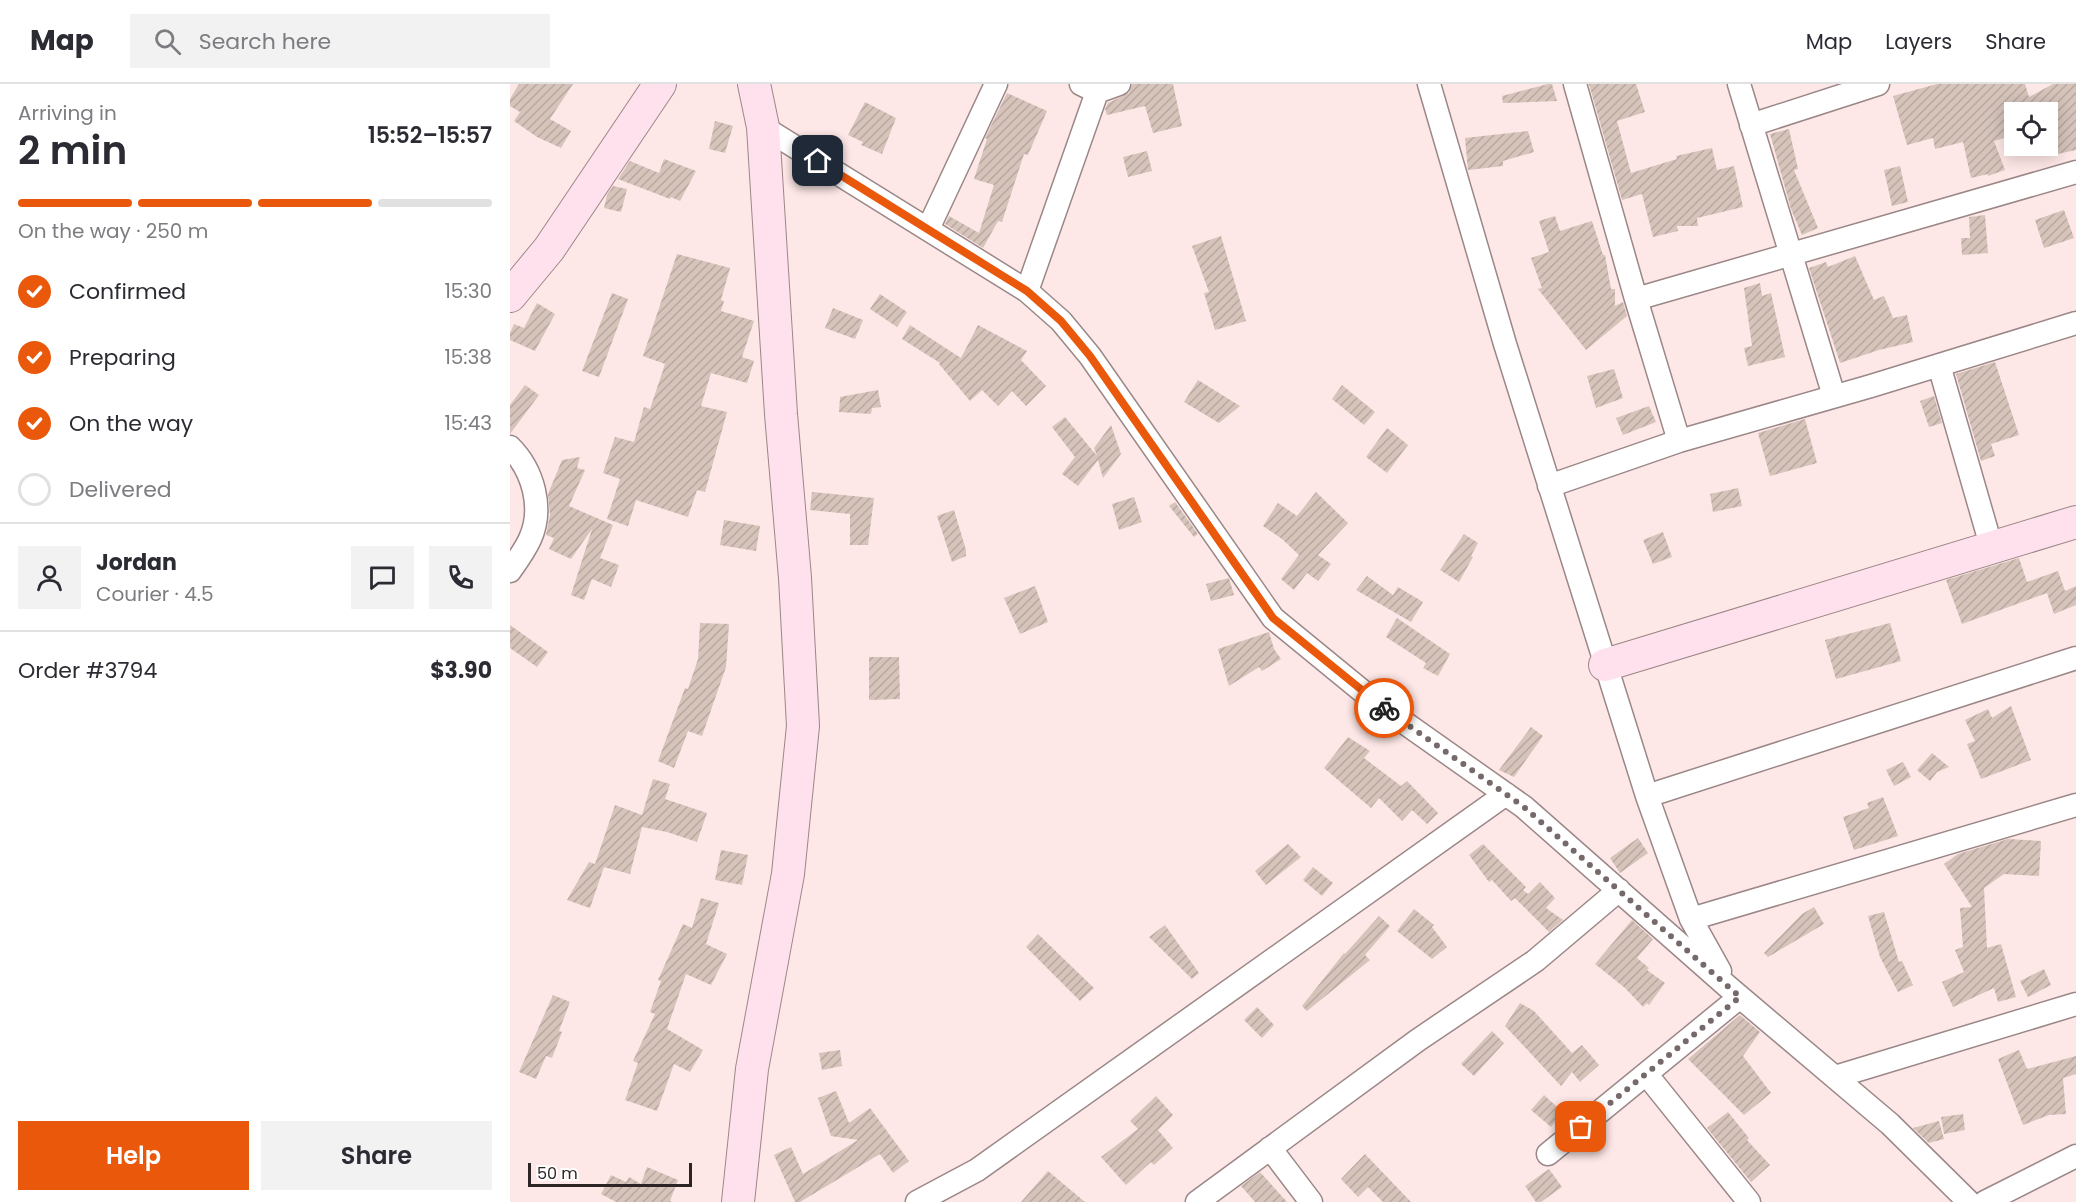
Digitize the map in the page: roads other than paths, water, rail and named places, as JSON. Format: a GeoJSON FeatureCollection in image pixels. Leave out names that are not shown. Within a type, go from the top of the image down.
{"type":"FeatureCollection","features":[{"type":"Feature","properties":{"kind":"street"},"geometry":{"type":"LineString","coordinates":[[510,296],[549,249],[660,84]]}},
{"type":"Feature","properties":{"kind":"street"},"geometry":{"type":"LineString","coordinates":[[738,1202],[752,1069],[788,874],[803,726],[795,578],[781,414],[763,127],[754,84]]}},
{"type":"Feature","properties":{"kind":"street"},"geometry":{"type":"LineString","coordinates":[[928,229],[996,84]]}},
{"type":"Feature","properties":{"kind":"street"},"geometry":{"type":"LineString","coordinates":[[1027,291],[1089,88],[1119,84]]}},
{"type":"Feature","properties":{"kind":"street"},"geometry":{"type":"LineString","coordinates":[[1429,84],[1468,224],[1647,796],[1691,919],[1734,991]]}},
{"type":"Feature","properties":{"kind":"street"},"geometry":{"type":"LineString","coordinates":[[1575,84],[1679,441]]}},
{"type":"Feature","properties":{"kind":"street"},"geometry":{"type":"LineString","coordinates":[[1739,84],[1834,396]]}},
{"type":"Feature","properties":{"kind":"street"},"geometry":{"type":"LineString","coordinates":[[1751,125],[1878,84]]}},
{"type":"Feature","properties":{"kind":"street"},"geometry":{"type":"LineString","coordinates":[[763,127],[1027,291],[1061,321],[1090,356],[1273,618],[1378,704],[1524,807],[1890,1124],[1969,1202]]}},
{"type":"Feature","properties":{"kind":"street"},"geometry":{"type":"LineString","coordinates":[[1636,299],[2076,172]]}},
{"type":"Feature","properties":{"kind":"street"},"geometry":{"type":"LineString","coordinates":[[1549,486],[1679,441],[2076,323]]}},
{"type":"Feature","properties":{"kind":"street"},"geometry":{"type":"LineString","coordinates":[[1939,365],[1992,549]]}},
{"type":"Feature","properties":{"kind":"street"},"geometry":{"type":"LineString","coordinates":[[510,447],[534,487],[536,513],[530,538],[510,571]]}},
{"type":"Feature","properties":{"kind":"street"},"geometry":{"type":"LineString","coordinates":[[1605,665],[2076,522]]}},
{"type":"Feature","properties":{"kind":"street"},"geometry":{"type":"LineString","coordinates":[[1647,796],[2076,658]]}},
{"type":"Feature","properties":{"kind":"street"},"geometry":{"type":"LineString","coordinates":[[916,1202],[976,1170],[1506,794]]}},
{"type":"Feature","properties":{"kind":"street"},"geometry":{"type":"LineString","coordinates":[[1691,919],[2076,805]]}},
{"type":"Feature","properties":{"kind":"street"},"geometry":{"type":"LineString","coordinates":[[1197,1202],[1418,1040],[1535,962],[1619,890]]}},
{"type":"Feature","properties":{"kind":"street"},"geometry":{"type":"LineString","coordinates":[[1548,1154],[1647,1075],[1734,991]]}},
{"type":"Feature","properties":{"kind":"street"},"geometry":{"type":"LineString","coordinates":[[1834,1077],[2076,1004]]}},
{"type":"Feature","properties":{"kind":"street"},"geometry":{"type":"LineString","coordinates":[[1647,1075],[1749,1202]]}},
{"type":"Feature","properties":{"kind":"street"},"geometry":{"type":"LineString","coordinates":[[1270,1148],[1311,1202]]}},
{"type":"Feature","properties":{"kind":"street"},"geometry":{"type":"LineString","coordinates":[[1985,1202],[2076,1156]]}}]}
